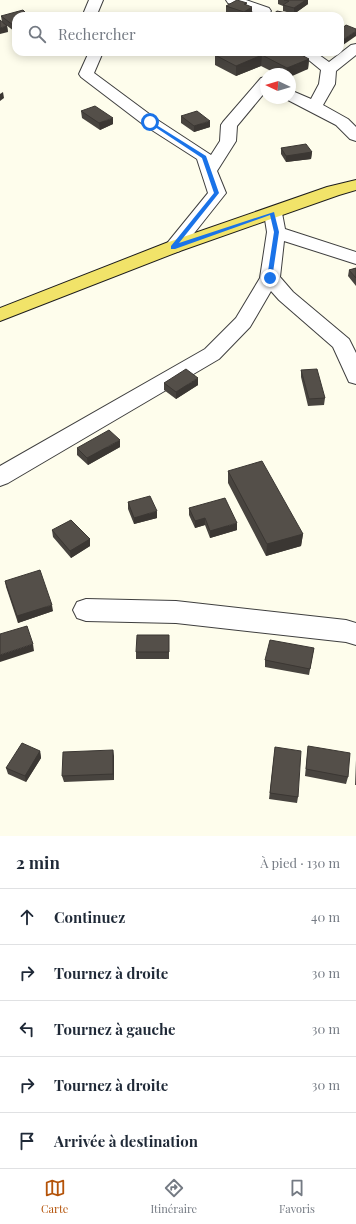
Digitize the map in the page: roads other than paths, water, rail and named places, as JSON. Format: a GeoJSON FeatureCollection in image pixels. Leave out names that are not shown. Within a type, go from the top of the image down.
{"type":"FeatureCollection","features":[{"type":"Feature","properties":{"kind":"main road"},"geometry":{"type":"LineString","coordinates":[[0,315],[173,247],[333,191],[356,185]]}},
{"type":"Feature","properties":{"kind":"lane"},"geometry":{"type":"LineString","coordinates":[[91,12],[96,0]]}},
{"type":"Feature","properties":{"kind":"lane"},"geometry":{"type":"LineString","coordinates":[[234,0],[264,11],[263,12]]}},
{"type":"Feature","properties":{"kind":"lane"},"geometry":{"type":"LineString","coordinates":[[314,107],[327,84],[328,69],[356,48]]}},
{"type":"Feature","properties":{"kind":"lane"},"geometry":{"type":"LineString","coordinates":[[94,56],[86,74],[150,122],[204,157],[217,193],[173,247]]}},
{"type":"Feature","properties":{"kind":"lane"},"geometry":{"type":"LineString","coordinates":[[311,56],[328,69]]}},
{"type":"Feature","properties":{"kind":"lane"},"geometry":{"type":"LineString","coordinates":[[209,171],[228,140],[229,125],[260,89]]}},
{"type":"Feature","properties":{"kind":"lane"},"geometry":{"type":"LineString","coordinates":[[296,97],[342,122],[356,136]]}},
{"type":"Feature","properties":{"kind":"lane"},"geometry":{"type":"LineString","coordinates":[[0,478],[212,354],[243,322],[270,278],[276,232],[273,213]]}},
{"type":"Feature","properties":{"kind":"lane"},"geometry":{"type":"LineString","coordinates":[[276,232],[356,258]]}},
{"type":"Feature","properties":{"kind":"lane"},"geometry":{"type":"LineString","coordinates":[[270,278],[286,296],[342,344],[356,377]]}},
{"type":"Feature","properties":{"kind":"lane"},"geometry":{"type":"LineString","coordinates":[[86,610],[176,612],[353,628]]}}]}
